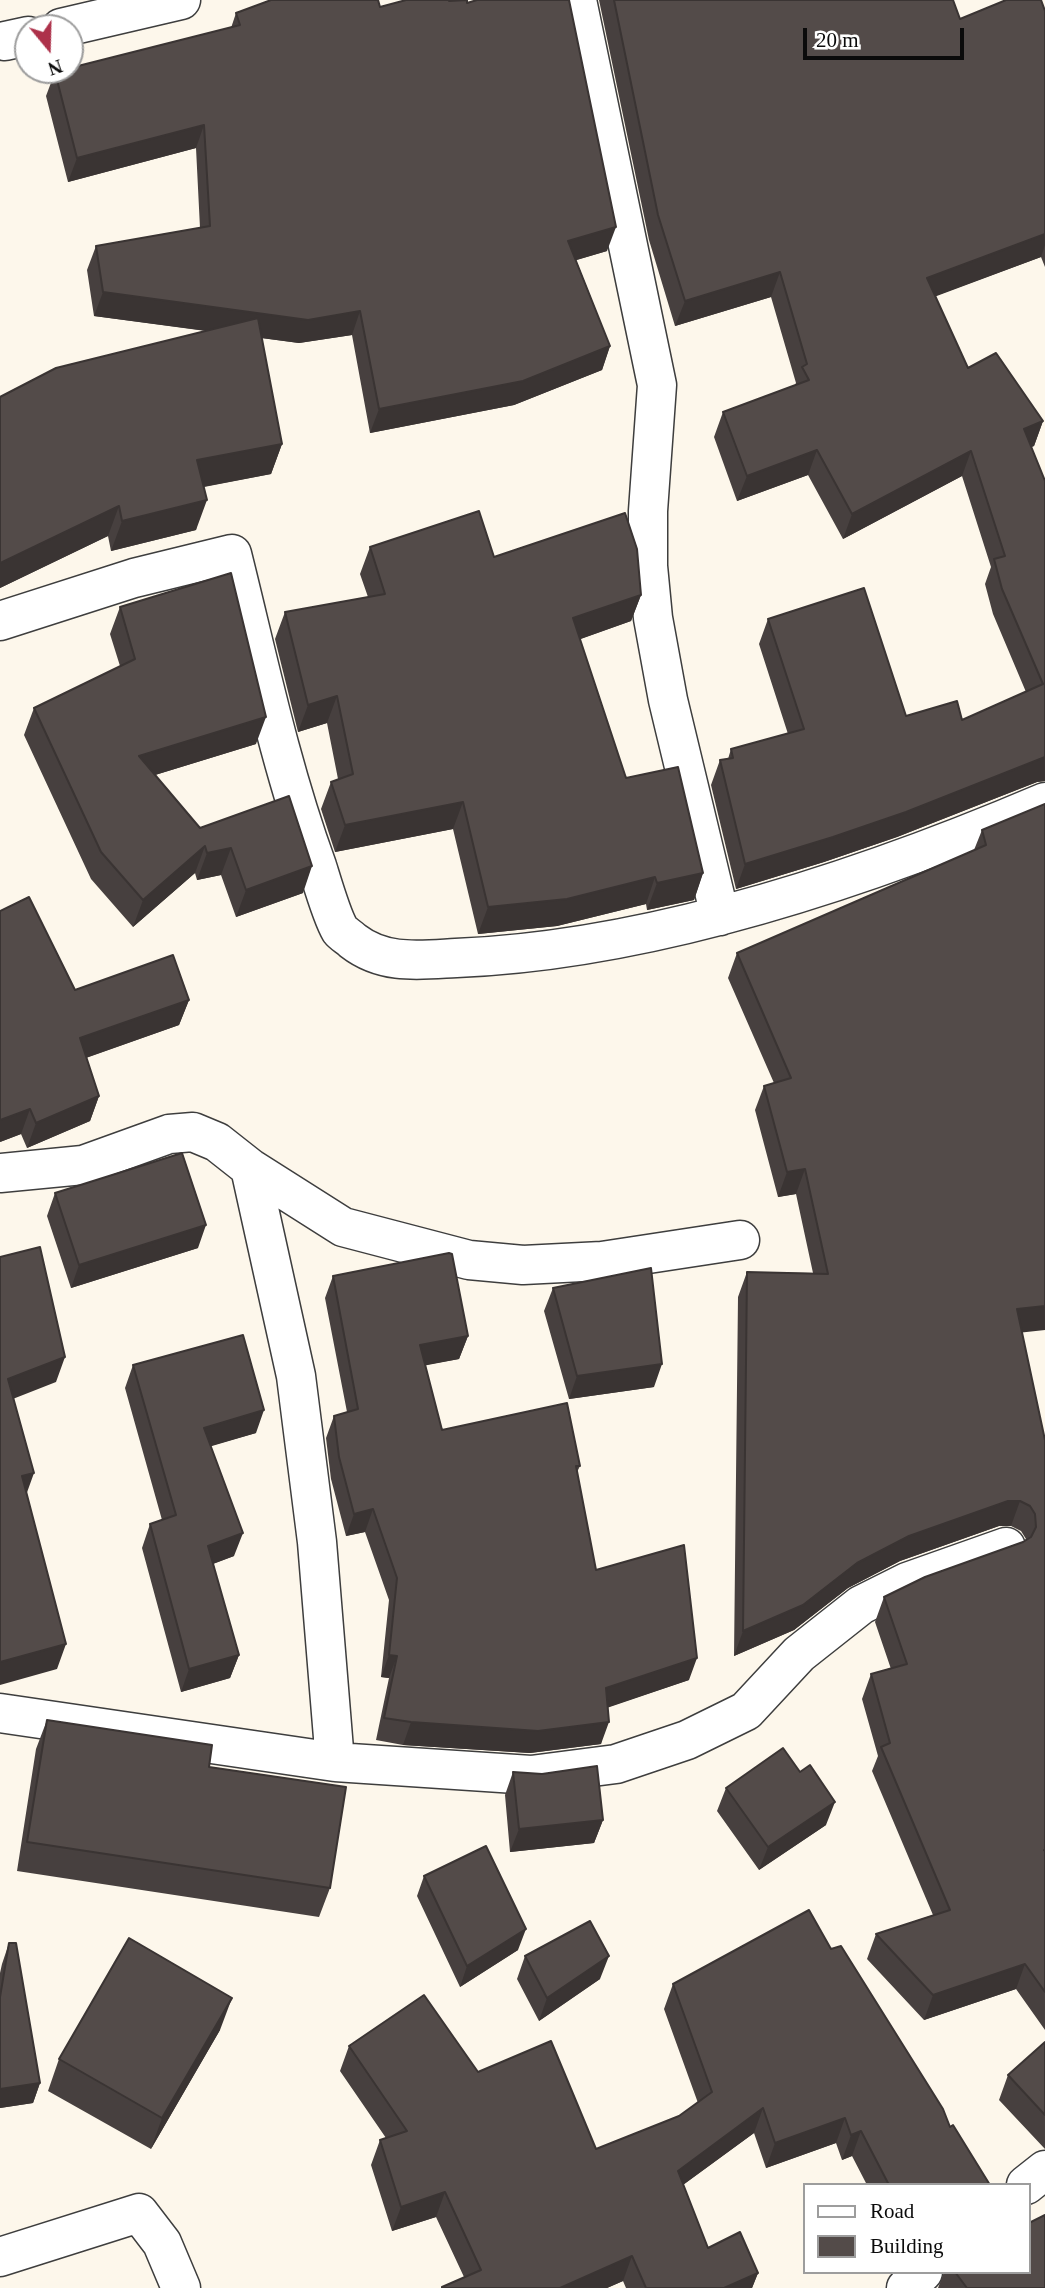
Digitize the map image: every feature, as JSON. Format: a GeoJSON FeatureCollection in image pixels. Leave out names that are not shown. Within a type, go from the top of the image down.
{"type":"FeatureCollection","features":[{"type":"Feature","properties":{"kind":"street"},"geometry":{"type":"LineString","coordinates":[[84,23],[181,0]]}},
{"type":"Feature","properties":{"kind":"street"},"geometry":{"type":"LineString","coordinates":[[577,0],[657,385],[648,512],[648,566],[653,618],[668,700],[720,916]]}},
{"type":"Feature","properties":{"kind":"street"},"geometry":{"type":"LineString","coordinates":[[0,621],[134,578],[232,554],[305,834],[340,931],[366,951],[404,960],[487,957],[560,949],[720,916],[861,873],[968,835],[1045,802]]}},
{"type":"Feature","properties":{"kind":"street"},"geometry":{"type":"LineString","coordinates":[[0,1173],[83,1165],[169,1134],[193,1132],[217,1142],[250,1168],[343,1227],[469,1259],[523,1265],[602,1261],[740,1240]]}},
{"type":"Feature","properties":{"kind":"street"},"geometry":{"type":"LineString","coordinates":[[250,1168],[296,1376],[317,1542],[335,1762]]}},
{"type":"Feature","properties":{"kind":"street"},"geometry":{"type":"LineString","coordinates":[[0,1713],[335,1762],[531,1775],[616,1764],[687,1740],[746,1711],[799,1654],[861,1605],[907,1583],[1006,1547]]}},
{"type":"Feature","properties":{"kind":"street"},"geometry":{"type":"LineString","coordinates":[[1029,2183],[1045,2170]]}},
{"type":"Feature","properties":{"kind":"street"},"geometry":{"type":"LineString","coordinates":[[0,2257],[139,2213],[162,2243],[181,2288]]}},
{"type":"Feature","properties":{"kind":"street"},"geometry":{"type":"LineString","coordinates":[[906,2288],[921,2274]]}},
{"type":"Feature","properties":{"kind":"building"},"geometry":{"type":"Polygon","coordinates":[[[271,0],[378,0],[380,7],[406,0],[467,0],[467,3],[477,0],[569,0],[616,227],[568,241],[610,346],[523,381],[379,409],[360,311],[308,320],[103,292],[96,246],[210,226],[204,125],[77,158],[58,84],[84,84],[84,64],[240,25],[236,13],[271,0]]]}},
{"type":"Feature","properties":{"kind":"building"},"geometry":{"type":"Polygon","coordinates":[[[614,0],[953,0],[960,19],[1006,0],[1041,0],[1045,11],[1045,234],[927,278],[968,368],[996,353],[1043,421],[1024,429],[1045,481],[1045,757],[906,812],[745,864],[720,760],[733,758],[731,749],[804,729],[768,619],[864,588],[906,716],[957,701],[962,720],[1043,684],[1002,589],[994,559],[1005,556],[971,451],[852,514],[817,450],[747,476],[723,412],[809,380],[802,367],[807,364],[780,272],[685,301],[658,215],[614,0]]]}},
{"type":"Feature","properties":{"kind":"building"},"geometry":{"type":"Polygon","coordinates":[[[258,318],[282,444],[197,460],[207,500],[122,521],[119,506],[0,563],[0,397],[56,368],[258,318]]]}},
{"type":"Feature","properties":{"kind":"building"},"geometry":{"type":"Polygon","coordinates":[[[479,511],[494,557],[625,513],[637,549],[641,595],[573,618],[626,778],[678,767],[703,873],[657,883],[655,877],[567,899],[488,907],[463,802],[345,825],[331,782],[353,774],[337,696],[308,705],[285,612],[385,594],[370,547],[479,511]]]}},
{"type":"Feature","properties":{"kind":"building"},"geometry":{"type":"Polygon","coordinates":[[[231,573],[266,717],[139,756],[200,828],[289,796],[312,866],[246,890],[231,848],[207,853],[205,846],[143,900],[101,852],[34,708],[135,659],[120,607],[231,573]]]}},
{"type":"Feature","properties":{"kind":"building"},"geometry":{"type":"Polygon","coordinates":[[[1045,804],[1045,1306],[1017,1309],[1045,1440],[1045,1992],[1025,1964],[933,1995],[876,1934],[950,1910],[881,1747],[890,1743],[871,1674],[907,1664],[884,1597],[925,1577],[1023,1542],[1031,1537],[1036,1527],[1035,1514],[1030,1506],[1020,1501],[1008,1501],[909,1536],[857,1563],[803,1605],[743,1631],[747,1272],[828,1274],[805,1169],[787,1172],[764,1086],[791,1078],[737,953],[986,845],[982,830],[1045,804]]]}},
{"type":"Feature","properties":{"kind":"building"},"geometry":{"type":"Polygon","coordinates":[[[29,897],[75,990],[173,955],[189,1000],[80,1038],[99,1096],[36,1123],[30,1109],[0,1120],[0,911],[29,897]]]}},
{"type":"Feature","properties":{"kind":"building"},"geometry":{"type":"Polygon","coordinates":[[[182,1153],[206,1225],[79,1265],[55,1193],[182,1153]]]}},
{"type":"Feature","properties":{"kind":"building"},"geometry":{"type":"Polygon","coordinates":[[[40,1247],[65,1357],[8,1379],[34,1473],[22,1476],[66,1644],[0,1662],[0,1257],[40,1247]]]}},
{"type":"Feature","properties":{"kind":"building"},"geometry":{"type":"Polygon","coordinates":[[[452,1254],[468,1336],[420,1345],[442,1430],[567,1403],[596,1570],[684,1545],[697,1658],[606,1688],[609,1722],[538,1731],[384,1718],[397,1656],[389,1655],[397,1578],[373,1509],[354,1514],[339,1457],[334,1416],[358,1409],[333,1276],[452,1254]]]}},
{"type":"Feature","properties":{"kind":"building"},"geometry":{"type":"Polygon","coordinates":[[[651,1268],[662,1364],[577,1376],[553,1288],[651,1268]]]}},
{"type":"Feature","properties":{"kind":"building"},"geometry":{"type":"Polygon","coordinates":[[[243,1335],[264,1410],[204,1428],[243,1533],[208,1546],[239,1655],[189,1669],[150,1524],[176,1515],[133,1365],[243,1335]]]}},
{"type":"Feature","properties":{"kind":"building"},"geometry":{"type":"Polygon","coordinates":[[[47,1720],[212,1745],[209,1767],[346,1787],[330,1888],[27,1842],[47,1720]]]}},
{"type":"Feature","properties":{"kind":"building"},"geometry":{"type":"Polygon","coordinates":[[[783,1748],[800,1772],[810,1765],[835,1802],[768,1847],[726,1788],[783,1748]]]}},
{"type":"Feature","properties":{"kind":"building"},"geometry":{"type":"Polygon","coordinates":[[[597,1766],[603,1820],[519,1829],[513,1772],[542,1774],[597,1766]]]}},
{"type":"Feature","properties":{"kind":"building"},"geometry":{"type":"Polygon","coordinates":[[[486,1846],[526,1929],[467,1966],[424,1876],[486,1846]]]}},
{"type":"Feature","properties":{"kind":"building"},"geometry":{"type":"Polygon","coordinates":[[[809,1910],[831,1949],[841,1946],[943,2109],[950,2127],[953,2125],[989,2183],[888,2183],[861,2131],[851,2135],[845,2118],[775,2143],[763,2108],[678,2171],[708,2248],[740,2232],[758,2273],[724,2288],[646,2288],[632,2256],[560,2288],[442,2288],[481,2270],[445,2192],[401,2207],[380,2140],[407,2131],[349,2046],[424,1995],[478,2072],[551,2041],[596,2149],[679,2116],[712,2092],[673,1984],[809,1910]]]}},
{"type":"Feature","properties":{"kind":"building"},"geometry":{"type":"Polygon","coordinates":[[[590,1921],[609,1956],[547,1998],[525,1956],[590,1921]]]}},
{"type":"Feature","properties":{"kind":"building"},"geometry":{"type":"Polygon","coordinates":[[[129,1938],[232,1998],[162,2118],[59,2059],[129,1938]]]}},
{"type":"Feature","properties":{"kind":"building"},"geometry":{"type":"Polygon","coordinates":[[[9,1943],[16,1943],[40,2083],[0,2089],[0,1997],[9,1943]]]}},
{"type":"Feature","properties":{"kind":"building"},"geometry":{"type":"Polygon","coordinates":[[[1045,2042],[1045,2115],[1008,2075],[1045,2042]]]}},
{"type":"Feature","properties":{"kind":"building"},"geometry":{"type":"Polygon","coordinates":[[[1045,2215],[1045,2288],[967,2288],[956,2274],[1031,2274],[1031,2222],[1045,2215]]]}}]}
